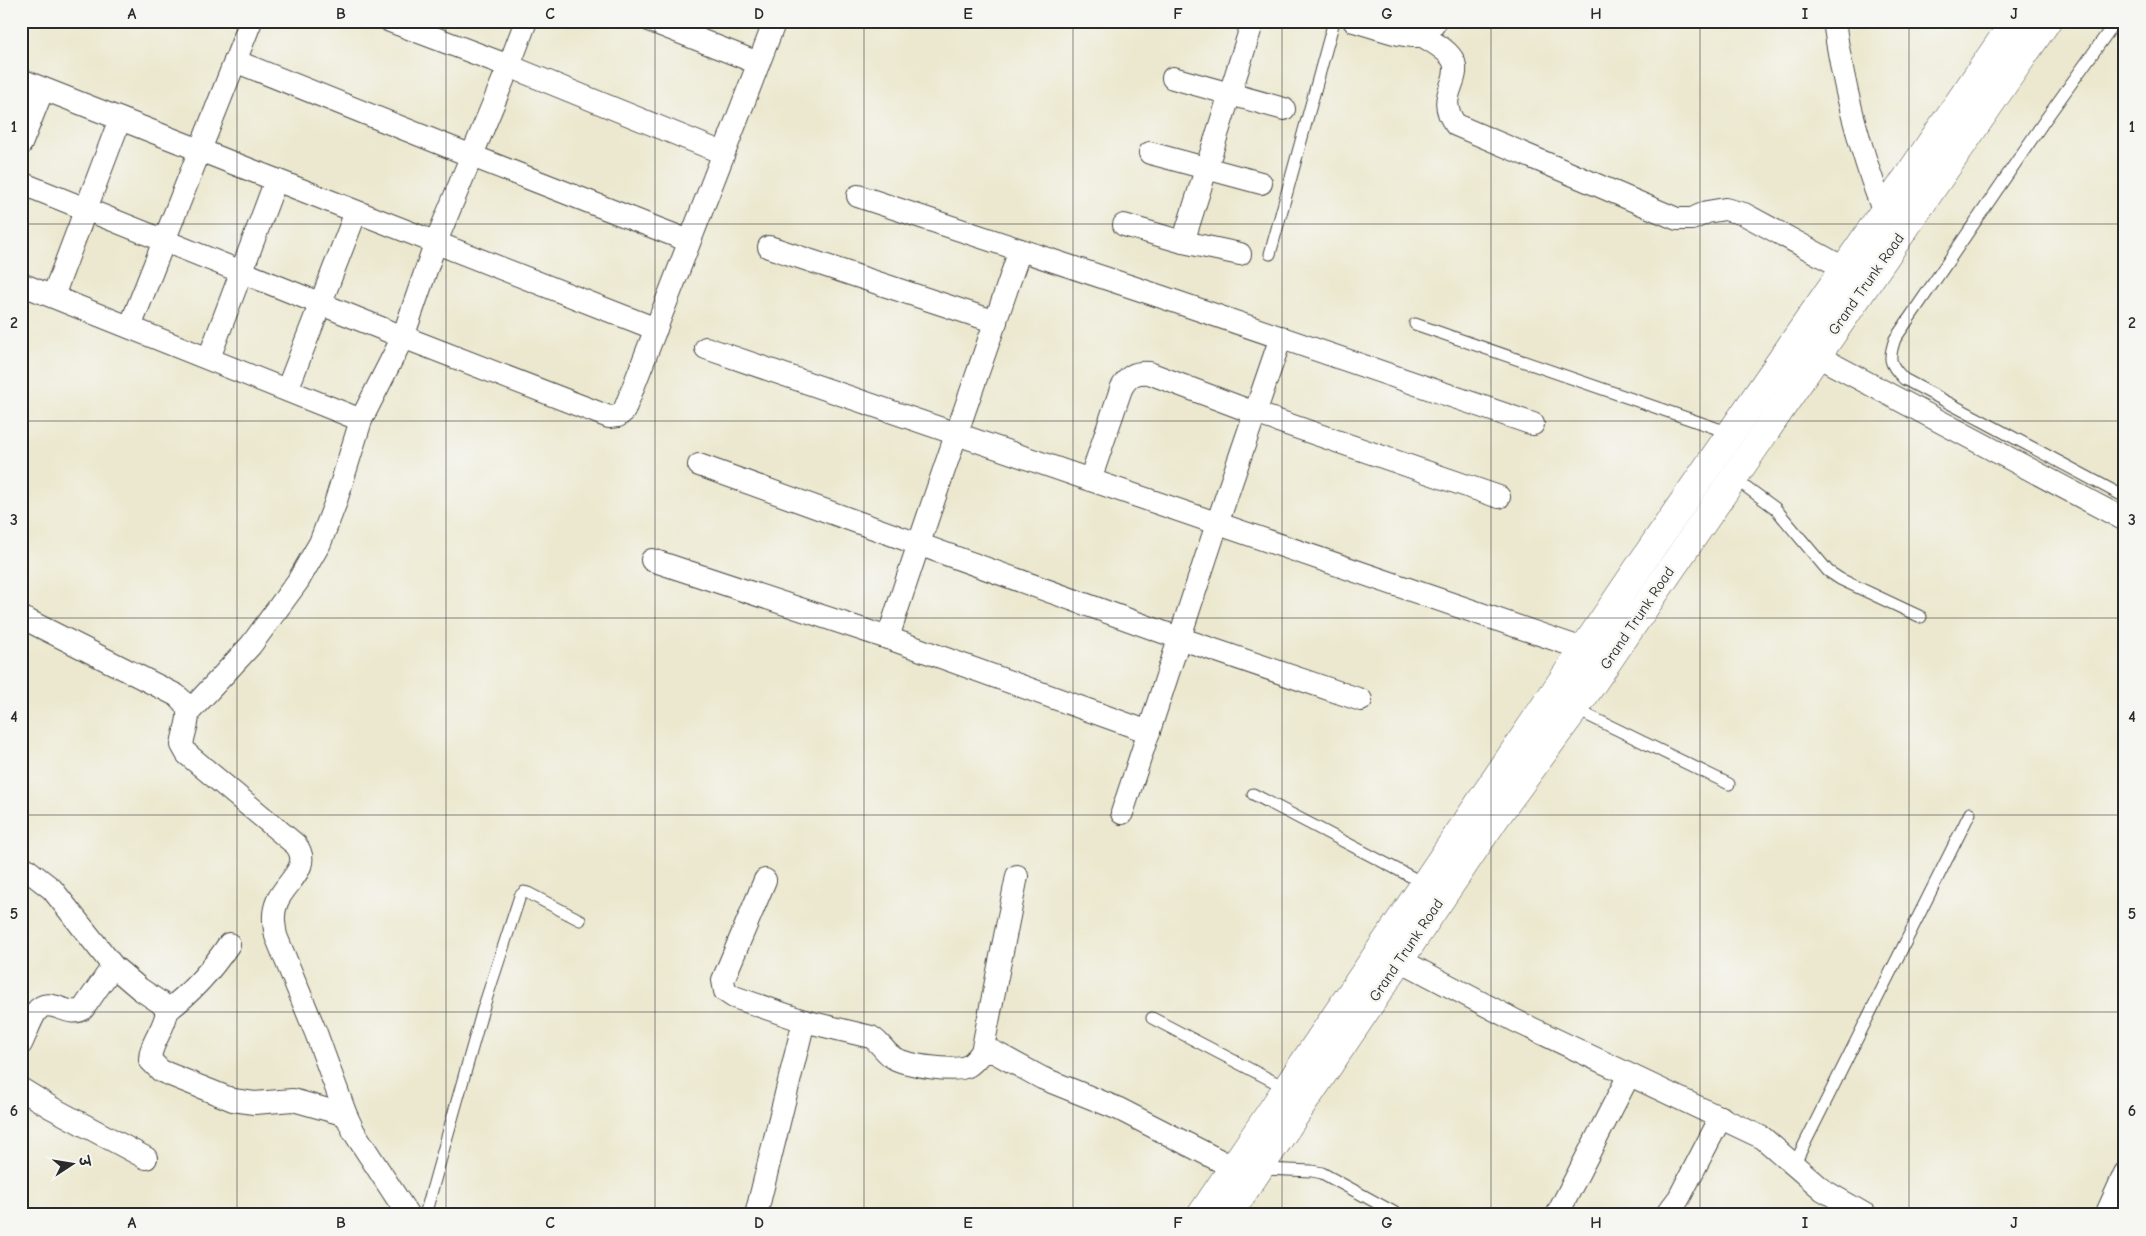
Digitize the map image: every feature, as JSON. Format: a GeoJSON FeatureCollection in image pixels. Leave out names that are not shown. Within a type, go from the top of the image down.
{"type":"FeatureCollection","features":[{"type":"Feature","properties":{"kind":"highway","name":"Grand Trunk Road"},"geometry":{"type":"LineString","coordinates":[[1201,1215],[1246,1168],[1400,960],[1496,818],[1575,709],[1732,477],[1817,356],[2015,21]]}},
{"type":"Feature","properties":{"kind":"highway","name":"Grand Trunk Road"},"geometry":{"type":"LineString","coordinates":[[1228,1215],[1246,1168],[1288,1089],[1730,433],[1884,213],[1914,192],[2047,21]]}},
{"type":"Feature","properties":{"kind":"street"},"geometry":{"type":"LineString","coordinates":[[130,327],[251,21]]}},
{"type":"Feature","properties":{"kind":"street"},"geometry":{"type":"LineString","coordinates":[[390,21],[510,66],[723,153]]}},
{"type":"Feature","properties":{"kind":"street"},"geometry":{"type":"LineString","coordinates":[[408,1215],[364,1148],[346,1115],[276,936],[273,920],[278,900],[300,866],[303,858],[301,852],[296,845],[187,754],[182,745],[190,711],[251,645],[298,581],[320,543],[362,420],[403,337],[435,244],[510,66],[526,21]]}},
{"type":"Feature","properties":{"kind":"street"},"geometry":{"type":"LineString","coordinates":[[651,21],[758,63]]}},
{"type":"Feature","properties":{"kind":"street"},"geometry":{"type":"LineString","coordinates":[[21,183],[403,337],[609,417],[618,416],[624,411],[775,21]]}},
{"type":"Feature","properties":{"kind":"street"},"geometry":{"type":"LineString","coordinates":[[1183,242],[1253,21]]}},
{"type":"Feature","properties":{"kind":"street"},"geometry":{"type":"LineString","coordinates":[[1354,21],[1411,36],[1429,28],[1442,49],[1454,63],[1454,72],[1446,102],[1449,117],[1456,125],[1677,219],[1692,219],[1706,212],[1725,209],[1744,214],[1844,268]]}},
{"type":"Feature","properties":{"kind":"street"},"geometry":{"type":"LineString","coordinates":[[1834,21],[1838,54],[1850,111],[1864,160],[1884,213]]}},
{"type":"Feature","properties":{"kind":"street"},"geometry":{"type":"LineString","coordinates":[[235,61],[690,241]]}},
{"type":"Feature","properties":{"kind":"street"},"geometry":{"type":"LineString","coordinates":[[1173,78],[1284,109]]}},
{"type":"Feature","properties":{"kind":"street"},"geometry":{"type":"LineString","coordinates":[[21,80],[435,244],[656,329]]}},
{"type":"Feature","properties":{"kind":"street"},"geometry":{"type":"LineString","coordinates":[[21,144],[43,89]]}},
{"type":"Feature","properties":{"kind":"street"},"geometry":{"type":"LineString","coordinates":[[53,296],[120,119]]}},
{"type":"Feature","properties":{"kind":"street"},"geometry":{"type":"LineString","coordinates":[[1150,153],[1262,183]]}},
{"type":"Feature","properties":{"kind":"street"},"geometry":{"type":"LineString","coordinates":[[209,358],[276,180]]}},
{"type":"Feature","properties":{"kind":"street"},"geometry":{"type":"LineString","coordinates":[[858,196],[1533,424]]}},
{"type":"Feature","properties":{"kind":"street"},"geometry":{"type":"LineString","coordinates":[[287,390],[356,212]]}},
{"type":"Feature","properties":{"kind":"street"},"geometry":{"type":"LineString","coordinates":[[1124,226],[1183,242],[1240,254]]}},
{"type":"Feature","properties":{"kind":"street"},"geometry":{"type":"LineString","coordinates":[[769,247],[996,322]]}},
{"type":"Feature","properties":{"kind":"street"},"geometry":{"type":"LineString","coordinates":[[888,638],[918,543],[958,434],[1020,250]]}},
{"type":"Feature","properties":{"kind":"street"},"geometry":{"type":"LineString","coordinates":[[21,284],[362,420]]}},
{"type":"Feature","properties":{"kind":"street"},"geometry":{"type":"LineString","coordinates":[[1122,813],[1217,524],[1281,338]]}},
{"type":"Feature","properties":{"kind":"street"},"geometry":{"type":"LineString","coordinates":[[706,348],[1583,649]]}},
{"type":"Feature","properties":{"kind":"street"},"geometry":{"type":"LineString","coordinates":[[1817,356],[2125,520]]}},
{"type":"Feature","properties":{"kind":"street"},"geometry":{"type":"LineString","coordinates":[[1090,480],[1121,389],[1127,378],[1137,372],[1149,373],[1255,413],[1498,497]]}},
{"type":"Feature","properties":{"kind":"street"},"geometry":{"type":"LineString","coordinates":[[699,465],[1180,638],[1360,700]]}},
{"type":"Feature","properties":{"kind":"street"},"geometry":{"type":"LineString","coordinates":[[652,560],[888,638],[1149,732]]}},
{"type":"Feature","properties":{"kind":"street"},"geometry":{"type":"LineString","coordinates":[[21,618],[176,695],[185,702],[190,711]]}},
{"type":"Feature","properties":{"kind":"street"},"geometry":{"type":"LineString","coordinates":[[21,864],[52,889],[113,966],[140,989],[161,1003],[167,1011],[166,1020],[150,1053],[150,1060],[161,1071],[244,1103],[293,1100],[346,1115]]}},
{"type":"Feature","properties":{"kind":"street"},"geometry":{"type":"LineString","coordinates":[[765,880],[723,980],[725,991],[734,997],[804,1021],[871,1037],[880,1043],[892,1057],[909,1063],[958,1069],[968,1066],[982,1052],[1017,876]]}},
{"type":"Feature","properties":{"kind":"street"},"geometry":{"type":"LineString","coordinates":[[167,1011],[187,996],[214,966],[229,944]]}},
{"type":"Feature","properties":{"kind":"street"},"geometry":{"type":"LineString","coordinates":[[1400,960],[1516,1021],[1763,1138],[1824,1190],[1866,1215]]}},
{"type":"Feature","properties":{"kind":"street"},"geometry":{"type":"LineString","coordinates":[[21,1044],[37,1011],[43,1005],[52,1004],[69,1012],[77,1013],[83,1009],[113,966]]}},
{"type":"Feature","properties":{"kind":"street"},"geometry":{"type":"LineString","coordinates":[[756,1215],[804,1021]]}},
{"type":"Feature","properties":{"kind":"street"},"geometry":{"type":"LineString","coordinates":[[982,1052],[994,1052],[1042,1078],[1119,1109],[1246,1168]]}},
{"type":"Feature","properties":{"kind":"street"},"geometry":{"type":"LineString","coordinates":[[1557,1215],[1629,1075]]}},
{"type":"Feature","properties":{"kind":"street"},"geometry":{"type":"LineString","coordinates":[[21,1089],[52,1108],[146,1158]]}},
{"type":"Feature","properties":{"kind":"street"},"geometry":{"type":"LineString","coordinates":[[1666,1215],[1679,1198],[1721,1117]]}},
{"type":"Feature","properties":{"kind":"street"},"geometry":{"type":"LineString","coordinates":[[2106,1215],[2125,1173]]}},
{"type":"Feature","properties":{"kind":"lane"},"geometry":{"type":"LineString","coordinates":[[1270,254],[1334,21]]}},
{"type":"Feature","properties":{"kind":"lane"},"geometry":{"type":"LineString","coordinates":[[2116,21],[2045,120],[1906,322],[1895,339],[1890,354],[1892,368],[1904,379],[2124,494]]}},
{"type":"Feature","properties":{"kind":"lane"},"geometry":{"type":"LineString","coordinates":[[1415,324],[1730,433]]}},
{"type":"Feature","properties":{"kind":"lane"},"geometry":{"type":"LineString","coordinates":[[1732,477],[1775,508],[1828,571],[1840,579],[1921,617]]}},
{"type":"Feature","properties":{"kind":"lane"},"geometry":{"type":"LineString","coordinates":[[1575,709],[1729,784]]}},
{"type":"Feature","properties":{"kind":"lane"},"geometry":{"type":"LineString","coordinates":[[1253,794],[1425,884]]}},
{"type":"Feature","properties":{"kind":"lane"},"geometry":{"type":"LineString","coordinates":[[1794,1165],[1970,813]]}},
{"type":"Feature","properties":{"kind":"lane"},"geometry":{"type":"LineString","coordinates":[[424,1215],[483,1009],[520,896],[524,892],[528,893],[580,920]]}},
{"type":"Feature","properties":{"kind":"lane"},"geometry":{"type":"LineString","coordinates":[[1152,1018],[1288,1089]]}},
{"type":"Feature","properties":{"kind":"lane"},"geometry":{"type":"LineString","coordinates":[[1246,1168],[1322,1173],[1399,1215]]}}]}
